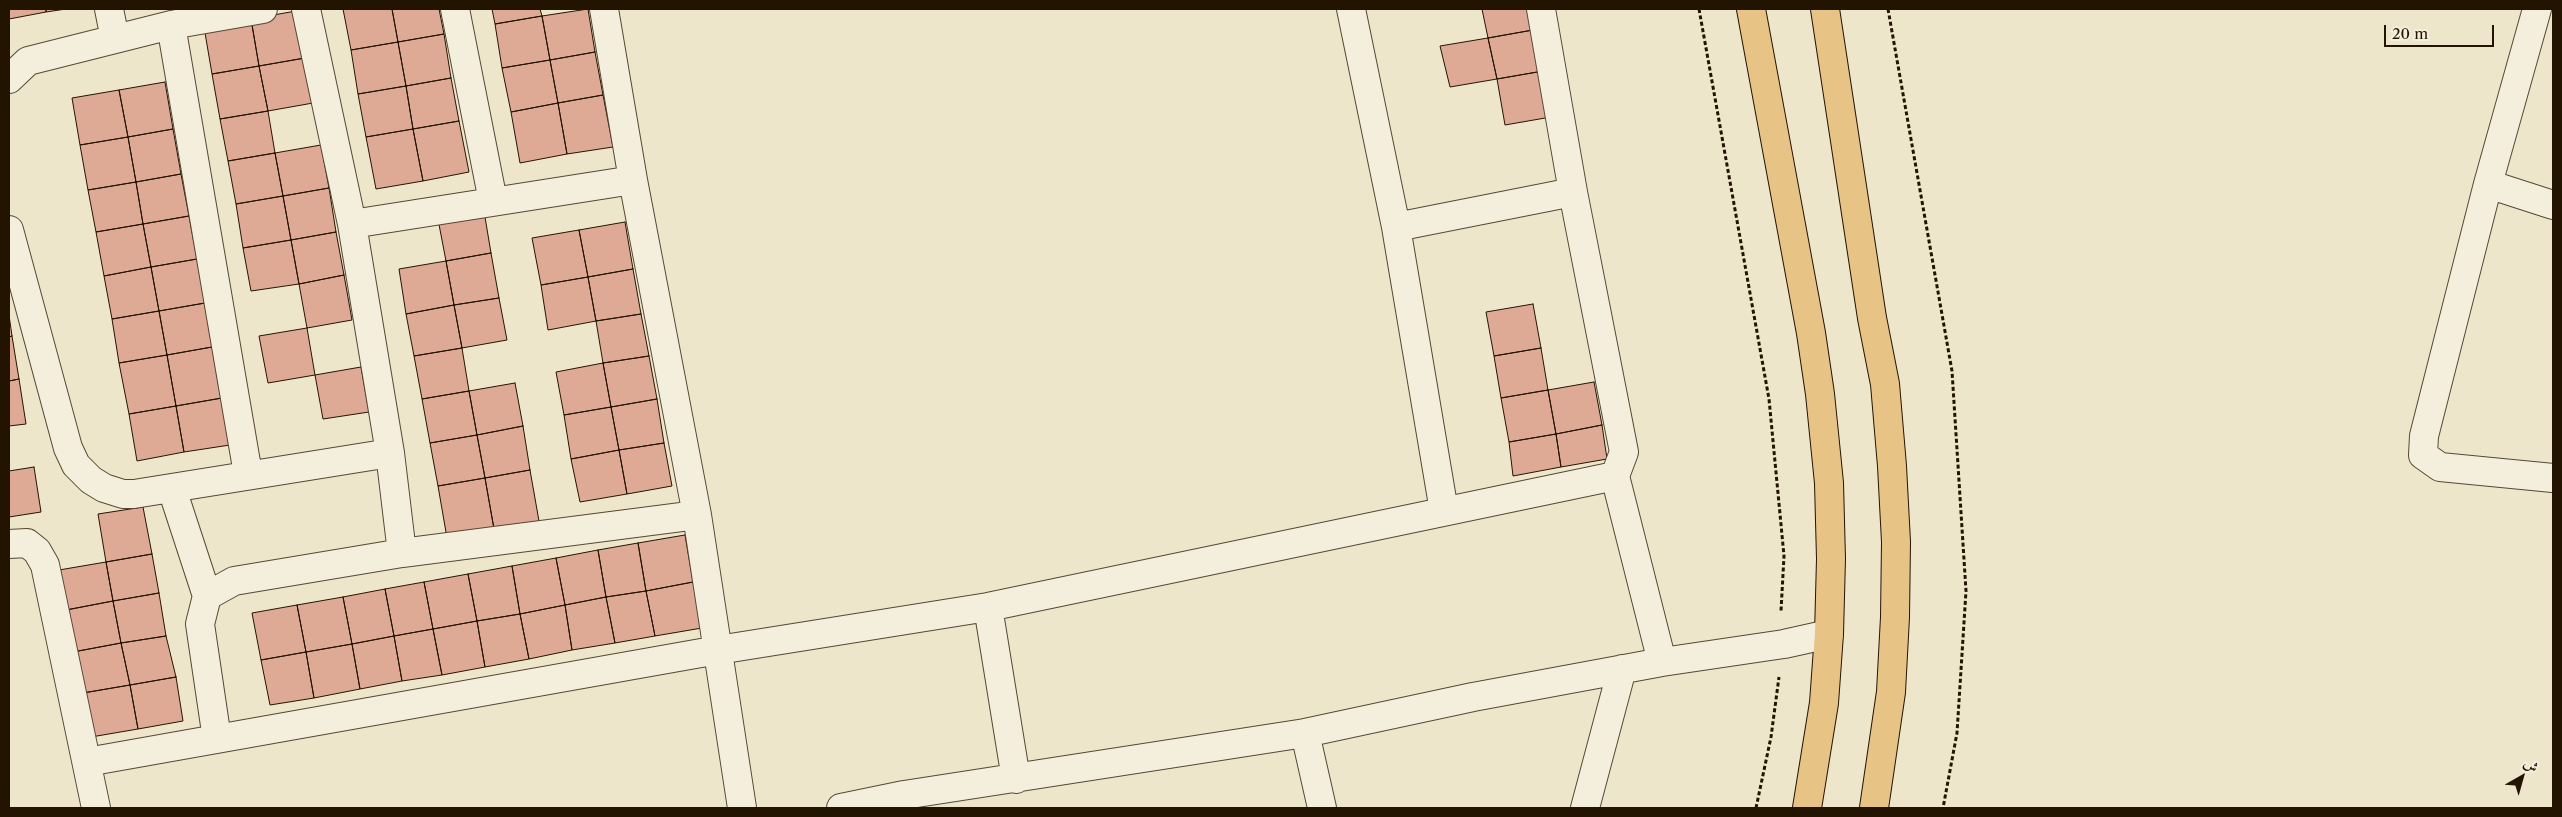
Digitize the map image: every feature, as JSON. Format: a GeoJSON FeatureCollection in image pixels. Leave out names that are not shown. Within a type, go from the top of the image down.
{"type":"FeatureCollection","features":[{"type":"Feature","properties":{"kind":"main road"},"geometry":{"type":"LineString","coordinates":[[1751,9],[1820,394],[1830,502],[1832,559],[1829,634],[1822,713],[1807,808]]}},
{"type":"Feature","properties":{"kind":"main road"},"geometry":{"type":"LineString","coordinates":[[1825,9],[1872,318],[1885,384],[1892,466],[1896,542],[1896,617],[1891,692],[1874,808]]}},
{"type":"Feature","properties":{"kind":"street"},"geometry":{"type":"LineString","coordinates":[[109,9],[115,39]]}},
{"type":"Feature","properties":{"kind":"street"},"geometry":{"type":"LineString","coordinates":[[9,79],[28,61],[171,25],[262,9]]}},
{"type":"Feature","properties":{"kind":"street"},"geometry":{"type":"LineString","coordinates":[[306,9],[352,224],[390,453],[402,553]]}},
{"type":"Feature","properties":{"kind":"street"},"geometry":{"type":"LineString","coordinates":[[455,9],[493,202]]}},
{"type":"Feature","properties":{"kind":"street"},"geometry":{"type":"LineString","coordinates":[[604,9],[633,180],[697,515],[742,808]]}},
{"type":"Feature","properties":{"kind":"street"},"geometry":{"type":"LineString","coordinates":[[1350,9],[1396,227],[1444,511]]}},
{"type":"Feature","properties":{"kind":"street"},"geometry":{"type":"LineString","coordinates":[[1541,9],[1572,192],[1624,452],[1615,476],[1662,662]]}},
{"type":"Feature","properties":{"kind":"street"},"geometry":{"type":"LineString","coordinates":[[2537,9],[2488,184],[2424,436],[2423,455],[2440,467],[2553,478]]}},
{"type":"Feature","properties":{"kind":"street"},"geometry":{"type":"LineString","coordinates":[[171,25],[248,474]]}},
{"type":"Feature","properties":{"kind":"street"},"geometry":{"type":"LineString","coordinates":[[352,224],[633,180]]}},
{"type":"Feature","properties":{"kind":"street"},"geometry":{"type":"LineString","coordinates":[[2488,184],[2553,205]]}},
{"type":"Feature","properties":{"kind":"street"},"geometry":{"type":"LineString","coordinates":[[1396,227],[1572,192]]}},
{"type":"Feature","properties":{"kind":"street"},"geometry":{"type":"LineString","coordinates":[[9,230],[68,448],[76,465],[91,480],[104,488],[123,494],[172,489],[248,474],[390,453]]}},
{"type":"Feature","properties":{"kind":"street"},"geometry":{"type":"LineString","coordinates":[[87,762],[718,650],[988,607],[1615,476]]}},
{"type":"Feature","properties":{"kind":"street"},"geometry":{"type":"LineString","coordinates":[[172,489],[207,596],[200,624],[217,739]]}},
{"type":"Feature","properties":{"kind":"street"},"geometry":{"type":"LineString","coordinates":[[207,596],[234,581],[402,553],[697,515]]}},
{"type":"Feature","properties":{"kind":"street"},"geometry":{"type":"LineString","coordinates":[[9,544],[27,543],[37,551],[45,565],[96,808]]}},
{"type":"Feature","properties":{"kind":"street"},"geometry":{"type":"LineString","coordinates":[[988,607],[1016,779]]}},
{"type":"Feature","properties":{"kind":"street"},"geometry":{"type":"LineString","coordinates":[[841,808],[905,802],[1016,779],[1305,734],[1473,697],[1662,662],[1784,644],[1829,634]]}},
{"type":"Feature","properties":{"kind":"street"},"geometry":{"type":"LineString","coordinates":[[1585,808],[1622,669]]}},
{"type":"Feature","properties":{"kind":"street"},"geometry":{"type":"LineString","coordinates":[[1305,734],[1322,808]]}},
{"type":"Feature","properties":{"kind":"path"},"geometry":{"type":"LineString","coordinates":[[1699,9],[1769,400],[1784,556],[1781,615],[1784,644],[1771,737],[1756,808]]}},
{"type":"Feature","properties":{"kind":"path"},"geometry":{"type":"LineString","coordinates":[[1888,9],[1952,371],[1966,592],[1957,732],[1942,808]]}},
{"type":"Feature","properties":{"kind":"building"},"geometry":{"type":"Polygon","coordinates":[[[9,9],[46,9],[46,12],[9,19],[9,9]]]}},
{"type":"Feature","properties":{"kind":"building"},"geometry":{"type":"Polygon","coordinates":[[[46,9],[66,9],[46,12],[46,9]]]}},
{"type":"Feature","properties":{"kind":"building"},"geometry":{"type":"Polygon","coordinates":[[[343,9],[392,9],[398,42],[351,50],[343,9]]]}},
{"type":"Feature","properties":{"kind":"building"},"geometry":{"type":"Polygon","coordinates":[[[392,9],[439,9],[444,34],[398,42],[392,9]]]}},
{"type":"Feature","properties":{"kind":"building"},"geometry":{"type":"Polygon","coordinates":[[[492,9],[540,9],[542,16],[495,24],[492,9]]]}},
{"type":"Feature","properties":{"kind":"building"},"geometry":{"type":"Polygon","coordinates":[[[588,9],[595,52],[550,60],[542,16],[588,9]]]}},
{"type":"Feature","properties":{"kind":"building"},"geometry":{"type":"Polygon","coordinates":[[[1482,9],[1529,9],[1533,30],[1488,38],[1482,9]]]}},
{"type":"Feature","properties":{"kind":"building"},"geometry":{"type":"Polygon","coordinates":[[[296,11],[305,58],[259,66],[251,19],[296,11]]]}},
{"type":"Feature","properties":{"kind":"building"},"geometry":{"type":"Polygon","coordinates":[[[542,16],[550,60],[502,68],[495,24],[542,16]]]}},
{"type":"Feature","properties":{"kind":"building"},"geometry":{"type":"Polygon","coordinates":[[[251,19],[259,66],[212,74],[204,27],[251,19]]]}},
{"type":"Feature","properties":{"kind":"building"},"geometry":{"type":"Polygon","coordinates":[[[1533,30],[1543,71],[1497,79],[1488,38],[1533,30]]]}},
{"type":"Feature","properties":{"kind":"building"},"geometry":{"type":"Polygon","coordinates":[[[444,34],[451,78],[406,86],[398,42],[444,34]]]}},
{"type":"Feature","properties":{"kind":"building"},"geometry":{"type":"Polygon","coordinates":[[[1488,38],[1497,79],[1450,87],[1440,46],[1488,38]]]}},
{"type":"Feature","properties":{"kind":"building"},"geometry":{"type":"Polygon","coordinates":[[[398,42],[406,86],[358,94],[351,50],[398,42]]]}},
{"type":"Feature","properties":{"kind":"building"},"geometry":{"type":"Polygon","coordinates":[[[595,52],[603,95],[558,103],[550,60],[595,52]]]}},
{"type":"Feature","properties":{"kind":"building"},"geometry":{"type":"Polygon","coordinates":[[[305,58],[313,103],[268,111],[259,66],[305,58]]]}},
{"type":"Feature","properties":{"kind":"building"},"geometry":{"type":"Polygon","coordinates":[[[550,60],[558,103],[511,112],[502,68],[550,60]]]}},
{"type":"Feature","properties":{"kind":"building"},"geometry":{"type":"Polygon","coordinates":[[[259,66],[268,111],[220,119],[212,74],[259,66]]]}},
{"type":"Feature","properties":{"kind":"building"},"geometry":{"type":"Polygon","coordinates":[[[1543,71],[1551,117],[1505,125],[1497,79],[1543,71]]]}},
{"type":"Feature","properties":{"kind":"building"},"geometry":{"type":"Polygon","coordinates":[[[451,78],[459,121],[413,129],[406,86],[451,78]]]}},
{"type":"Feature","properties":{"kind":"building"},"geometry":{"type":"Polygon","coordinates":[[[165,82],[173,129],[128,137],[119,90],[165,82]]]}},
{"type":"Feature","properties":{"kind":"building"},"geometry":{"type":"Polygon","coordinates":[[[406,86],[413,129],[366,137],[358,94],[406,86]]]}},
{"type":"Feature","properties":{"kind":"building"},"geometry":{"type":"Polygon","coordinates":[[[119,90],[128,137],[80,145],[72,98],[119,90]]]}},
{"type":"Feature","properties":{"kind":"building"},"geometry":{"type":"Polygon","coordinates":[[[603,95],[613,147],[567,154],[558,103],[603,95]]]}},
{"type":"Feature","properties":{"kind":"building"},"geometry":{"type":"Polygon","coordinates":[[[558,103],[567,154],[520,163],[511,112],[558,103]]]}},
{"type":"Feature","properties":{"kind":"building"},"geometry":{"type":"Polygon","coordinates":[[[268,111],[275,153],[228,161],[220,119],[268,111]]]}},
{"type":"Feature","properties":{"kind":"building"},"geometry":{"type":"Polygon","coordinates":[[[459,121],[469,172],[423,181],[413,129],[459,121]]]}},
{"type":"Feature","properties":{"kind":"building"},"geometry":{"type":"Polygon","coordinates":[[[173,129],[181,174],[136,182],[128,137],[173,129]]]}},
{"type":"Feature","properties":{"kind":"building"},"geometry":{"type":"Polygon","coordinates":[[[413,129],[423,181],[376,189],[366,137],[413,129]]]}},
{"type":"Feature","properties":{"kind":"building"},"geometry":{"type":"Polygon","coordinates":[[[128,137],[136,182],[88,190],[80,145],[128,137]]]}},
{"type":"Feature","properties":{"kind":"building"},"geometry":{"type":"Polygon","coordinates":[[[321,145],[329,188],[283,196],[275,153],[321,145]]]}},
{"type":"Feature","properties":{"kind":"building"},"geometry":{"type":"Polygon","coordinates":[[[275,153],[283,196],[236,204],[228,161],[275,153]]]}},
{"type":"Feature","properties":{"kind":"building"},"geometry":{"type":"Polygon","coordinates":[[[181,174],[189,216],[143,224],[136,182],[181,174]]]}},
{"type":"Feature","properties":{"kind":"building"},"geometry":{"type":"Polygon","coordinates":[[[136,182],[143,224],[96,232],[88,190],[136,182]]]}},
{"type":"Feature","properties":{"kind":"building"},"geometry":{"type":"Polygon","coordinates":[[[329,188],[336,232],[291,240],[283,196],[329,188]]]}},
{"type":"Feature","properties":{"kind":"building"},"geometry":{"type":"Polygon","coordinates":[[[283,196],[291,240],[243,248],[236,204],[283,196]]]}},
{"type":"Feature","properties":{"kind":"building"},"geometry":{"type":"Polygon","coordinates":[[[483,205],[491,253],[446,261],[437,214],[483,205]]]}},
{"type":"Feature","properties":{"kind":"building"},"geometry":{"type":"Polygon","coordinates":[[[189,216],[197,259],[151,267],[143,224],[189,216]]]}},
{"type":"Feature","properties":{"kind":"building"},"geometry":{"type":"Polygon","coordinates":[[[625,222],[633,269],[588,277],[579,230],[625,222]]]}},
{"type":"Feature","properties":{"kind":"building"},"geometry":{"type":"Polygon","coordinates":[[[143,224],[151,267],[104,276],[96,232],[143,224]]]}},
{"type":"Feature","properties":{"kind":"building"},"geometry":{"type":"Polygon","coordinates":[[[579,230],[588,277],[541,285],[532,238],[579,230]]]}},
{"type":"Feature","properties":{"kind":"building"},"geometry":{"type":"Polygon","coordinates":[[[336,232],[344,275],[299,284],[291,240],[336,232]]]}},
{"type":"Feature","properties":{"kind":"building"},"geometry":{"type":"Polygon","coordinates":[[[291,240],[299,284],[251,291],[243,248],[291,240]]]}},
{"type":"Feature","properties":{"kind":"building"},"geometry":{"type":"Polygon","coordinates":[[[491,253],[499,298],[454,305],[446,261],[491,253]]]}},
{"type":"Feature","properties":{"kind":"building"},"geometry":{"type":"Polygon","coordinates":[[[197,259],[205,303],[159,311],[151,267],[197,259]]]}},
{"type":"Feature","properties":{"kind":"building"},"geometry":{"type":"Polygon","coordinates":[[[446,261],[454,305],[406,314],[399,269],[446,261]]]}},
{"type":"Feature","properties":{"kind":"building"},"geometry":{"type":"Polygon","coordinates":[[[151,267],[159,311],[112,319],[104,276],[151,267]]]}},
{"type":"Feature","properties":{"kind":"building"},"geometry":{"type":"Polygon","coordinates":[[[633,269],[641,314],[596,321],[588,277],[633,269]]]}},
{"type":"Feature","properties":{"kind":"building"},"geometry":{"type":"Polygon","coordinates":[[[344,275],[352,320],[307,328],[299,284],[344,275]]]}},
{"type":"Feature","properties":{"kind":"building"},"geometry":{"type":"Polygon","coordinates":[[[588,277],[596,321],[548,330],[541,285],[588,277]]]}},
{"type":"Feature","properties":{"kind":"building"},"geometry":{"type":"Polygon","coordinates":[[[499,298],[507,340],[462,348],[454,305],[499,298]]]}},
{"type":"Feature","properties":{"kind":"building"},"geometry":{"type":"Polygon","coordinates":[[[205,303],[212,347],[167,355],[159,311],[205,303]]]}},
{"type":"Feature","properties":{"kind":"building"},"geometry":{"type":"Polygon","coordinates":[[[1533,304],[1541,348],[1494,356],[1486,312],[1533,304]]]}},
{"type":"Feature","properties":{"kind":"building"},"geometry":{"type":"Polygon","coordinates":[[[454,305],[462,348],[414,356],[406,314],[454,305]]]}},
{"type":"Feature","properties":{"kind":"building"},"geometry":{"type":"Polygon","coordinates":[[[159,311],[167,355],[119,363],[112,319],[159,311]]]}},
{"type":"Feature","properties":{"kind":"building"},"geometry":{"type":"Polygon","coordinates":[[[641,314],[649,356],[603,363],[596,321],[641,314]]]}},
{"type":"Feature","properties":{"kind":"building"},"geometry":{"type":"Polygon","coordinates":[[[9,315],[12,336],[9,337],[9,315]]]}},
{"type":"Feature","properties":{"kind":"building"},"geometry":{"type":"Polygon","coordinates":[[[307,328],[315,375],[268,383],[259,336],[307,328]]]}},
{"type":"Feature","properties":{"kind":"building"},"geometry":{"type":"Polygon","coordinates":[[[12,336],[19,379],[9,381],[9,337],[12,336]]]}},
{"type":"Feature","properties":{"kind":"building"},"geometry":{"type":"Polygon","coordinates":[[[212,347],[222,398],[176,406],[167,355],[212,347]]]}},
{"type":"Feature","properties":{"kind":"building"},"geometry":{"type":"Polygon","coordinates":[[[462,348],[469,391],[422,399],[414,356],[462,348]]]}},
{"type":"Feature","properties":{"kind":"building"},"geometry":{"type":"Polygon","coordinates":[[[1541,348],[1548,390],[1501,398],[1494,356],[1541,348]]]}},
{"type":"Feature","properties":{"kind":"building"},"geometry":{"type":"Polygon","coordinates":[[[167,355],[176,406],[129,414],[119,363],[167,355]]]}},
{"type":"Feature","properties":{"kind":"building"},"geometry":{"type":"Polygon","coordinates":[[[649,356],[657,399],[611,407],[603,363],[649,356]]]}},
{"type":"Feature","properties":{"kind":"building"},"geometry":{"type":"Polygon","coordinates":[[[603,363],[611,407],[564,415],[556,372],[603,363]]]}},
{"type":"Feature","properties":{"kind":"building"},"geometry":{"type":"Polygon","coordinates":[[[361,367],[369,412],[323,419],[315,375],[361,367]]]}},
{"type":"Feature","properties":{"kind":"building"},"geometry":{"type":"Polygon","coordinates":[[[19,379],[26,424],[9,426],[9,381],[19,379]]]}},
{"type":"Feature","properties":{"kind":"building"},"geometry":{"type":"Polygon","coordinates":[[[1594,382],[1602,425],[1556,434],[1548,390],[1594,382]]]}},
{"type":"Feature","properties":{"kind":"building"},"geometry":{"type":"Polygon","coordinates":[[[515,383],[523,426],[477,435],[469,391],[515,383]]]}},
{"type":"Feature","properties":{"kind":"building"},"geometry":{"type":"Polygon","coordinates":[[[1548,390],[1556,434],[1509,442],[1501,398],[1548,390]]]}},
{"type":"Feature","properties":{"kind":"building"},"geometry":{"type":"Polygon","coordinates":[[[469,391],[477,435],[430,443],[422,399],[469,391]]]}},
{"type":"Feature","properties":{"kind":"building"},"geometry":{"type":"Polygon","coordinates":[[[222,398],[230,445],[184,452],[176,406],[222,398]]]}},
{"type":"Feature","properties":{"kind":"building"},"geometry":{"type":"Polygon","coordinates":[[[657,399],[664,443],[619,450],[611,407],[657,399]]]}},
{"type":"Feature","properties":{"kind":"building"},"geometry":{"type":"Polygon","coordinates":[[[176,406],[184,452],[137,461],[129,414],[176,406]]]}},
{"type":"Feature","properties":{"kind":"building"},"geometry":{"type":"Polygon","coordinates":[[[611,407],[619,450],[571,459],[564,415],[611,407]]]}},
{"type":"Feature","properties":{"kind":"building"},"geometry":{"type":"Polygon","coordinates":[[[1602,425],[1607,459],[1561,467],[1556,434],[1602,425]]]}},
{"type":"Feature","properties":{"kind":"building"},"geometry":{"type":"Polygon","coordinates":[[[523,426],[530,470],[485,478],[477,435],[523,426]]]}},
{"type":"Feature","properties":{"kind":"building"},"geometry":{"type":"Polygon","coordinates":[[[1556,434],[1561,467],[1513,476],[1509,442],[1556,434]]]}},
{"type":"Feature","properties":{"kind":"building"},"geometry":{"type":"Polygon","coordinates":[[[477,435],[485,478],[438,486],[430,443],[477,435]]]}},
{"type":"Feature","properties":{"kind":"building"},"geometry":{"type":"Polygon","coordinates":[[[664,443],[672,486],[627,494],[619,450],[664,443]]]}},
{"type":"Feature","properties":{"kind":"building"},"geometry":{"type":"Polygon","coordinates":[[[619,450],[627,494],[580,502],[571,459],[619,450]]]}},
{"type":"Feature","properties":{"kind":"building"},"geometry":{"type":"Polygon","coordinates":[[[34,467],[41,512],[9,517],[9,471],[34,467]]]}},
{"type":"Feature","properties":{"kind":"building"},"geometry":{"type":"Polygon","coordinates":[[[530,470],[539,521],[494,529],[485,478],[530,470]]]}},
{"type":"Feature","properties":{"kind":"building"},"geometry":{"type":"Polygon","coordinates":[[[485,478],[494,529],[447,538],[438,486],[485,478]]]}},
{"type":"Feature","properties":{"kind":"building"},"geometry":{"type":"Polygon","coordinates":[[[143,507],[152,554],[106,562],[98,514],[143,507]]]}},
{"type":"Feature","properties":{"kind":"building"},"geometry":{"type":"Polygon","coordinates":[[[685,535],[693,582],[646,591],[638,543],[685,535]]]}},
{"type":"Feature","properties":{"kind":"building"},"geometry":{"type":"Polygon","coordinates":[[[638,543],[646,591],[606,597],[598,550],[638,543]]]}},
{"type":"Feature","properties":{"kind":"building"},"geometry":{"type":"Polygon","coordinates":[[[598,550],[606,597],[565,605],[556,558],[598,550]]]}},
{"type":"Feature","properties":{"kind":"building"},"geometry":{"type":"Polygon","coordinates":[[[152,554],[159,593],[113,601],[106,562],[152,554]]]}},
{"type":"Feature","properties":{"kind":"building"},"geometry":{"type":"Polygon","coordinates":[[[556,558],[565,605],[520,614],[512,566],[556,558]]]}},
{"type":"Feature","properties":{"kind":"building"},"geometry":{"type":"Polygon","coordinates":[[[106,562],[113,601],[66,610],[59,570],[106,562]]]}},
{"type":"Feature","properties":{"kind":"building"},"geometry":{"type":"Polygon","coordinates":[[[512,566],[520,614],[477,621],[468,574],[512,566]]]}},
{"type":"Feature","properties":{"kind":"building"},"geometry":{"type":"Polygon","coordinates":[[[468,574],[477,621],[433,629],[424,582],[468,574]]]}},
{"type":"Feature","properties":{"kind":"building"},"geometry":{"type":"Polygon","coordinates":[[[424,582],[433,629],[394,636],[385,589],[424,582]]]}},
{"type":"Feature","properties":{"kind":"building"},"geometry":{"type":"Polygon","coordinates":[[[693,582],[702,628],[655,636],[646,591],[693,582]]]}},
{"type":"Feature","properties":{"kind":"building"},"geometry":{"type":"Polygon","coordinates":[[[385,589],[394,636],[352,644],[343,597],[385,589]]]}},
{"type":"Feature","properties":{"kind":"building"},"geometry":{"type":"Polygon","coordinates":[[[646,591],[655,636],[615,643],[606,597],[646,591]]]}},
{"type":"Feature","properties":{"kind":"building"},"geometry":{"type":"Polygon","coordinates":[[[159,593],[166,636],[121,643],[113,601],[159,593]]]}},
{"type":"Feature","properties":{"kind":"building"},"geometry":{"type":"Polygon","coordinates":[[[343,597],[352,644],[306,652],[297,605],[343,597]]]}},
{"type":"Feature","properties":{"kind":"building"},"geometry":{"type":"Polygon","coordinates":[[[606,597],[615,643],[572,650],[565,605],[606,597]]]}},
{"type":"Feature","properties":{"kind":"building"},"geometry":{"type":"Polygon","coordinates":[[[113,601],[121,643],[73,652],[66,610],[113,601]]]}},
{"type":"Feature","properties":{"kind":"building"},"geometry":{"type":"Polygon","coordinates":[[[297,605],[306,652],[261,660],[252,613],[297,605]]]}},
{"type":"Feature","properties":{"kind":"building"},"geometry":{"type":"Polygon","coordinates":[[[565,605],[572,650],[529,659],[520,614],[565,605]]]}},
{"type":"Feature","properties":{"kind":"building"},"geometry":{"type":"Polygon","coordinates":[[[520,614],[529,659],[485,667],[477,621],[520,614]]]}},
{"type":"Feature","properties":{"kind":"building"},"geometry":{"type":"Polygon","coordinates":[[[477,621],[485,667],[442,675],[433,629],[477,621]]]}},
{"type":"Feature","properties":{"kind":"building"},"geometry":{"type":"Polygon","coordinates":[[[433,629],[442,675],[402,681],[394,636],[433,629]]]}},
{"type":"Feature","properties":{"kind":"building"},"geometry":{"type":"Polygon","coordinates":[[[166,636],[176,677],[130,685],[121,643],[166,636]]]}},
{"type":"Feature","properties":{"kind":"building"},"geometry":{"type":"Polygon","coordinates":[[[394,636],[402,681],[360,689],[352,644],[394,636]]]}},
{"type":"Feature","properties":{"kind":"building"},"geometry":{"type":"Polygon","coordinates":[[[121,643],[130,685],[83,693],[73,652],[121,643]]]}},
{"type":"Feature","properties":{"kind":"building"},"geometry":{"type":"Polygon","coordinates":[[[352,644],[360,689],[314,698],[306,652],[352,644]]]}},
{"type":"Feature","properties":{"kind":"building"},"geometry":{"type":"Polygon","coordinates":[[[306,652],[314,698],[270,705],[261,660],[306,652]]]}},
{"type":"Feature","properties":{"kind":"building"},"geometry":{"type":"Polygon","coordinates":[[[176,677],[183,721],[138,729],[130,685],[176,677]]]}},
{"type":"Feature","properties":{"kind":"building"},"geometry":{"type":"Polygon","coordinates":[[[130,685],[138,729],[91,737],[83,693],[130,685]]]}}]}
